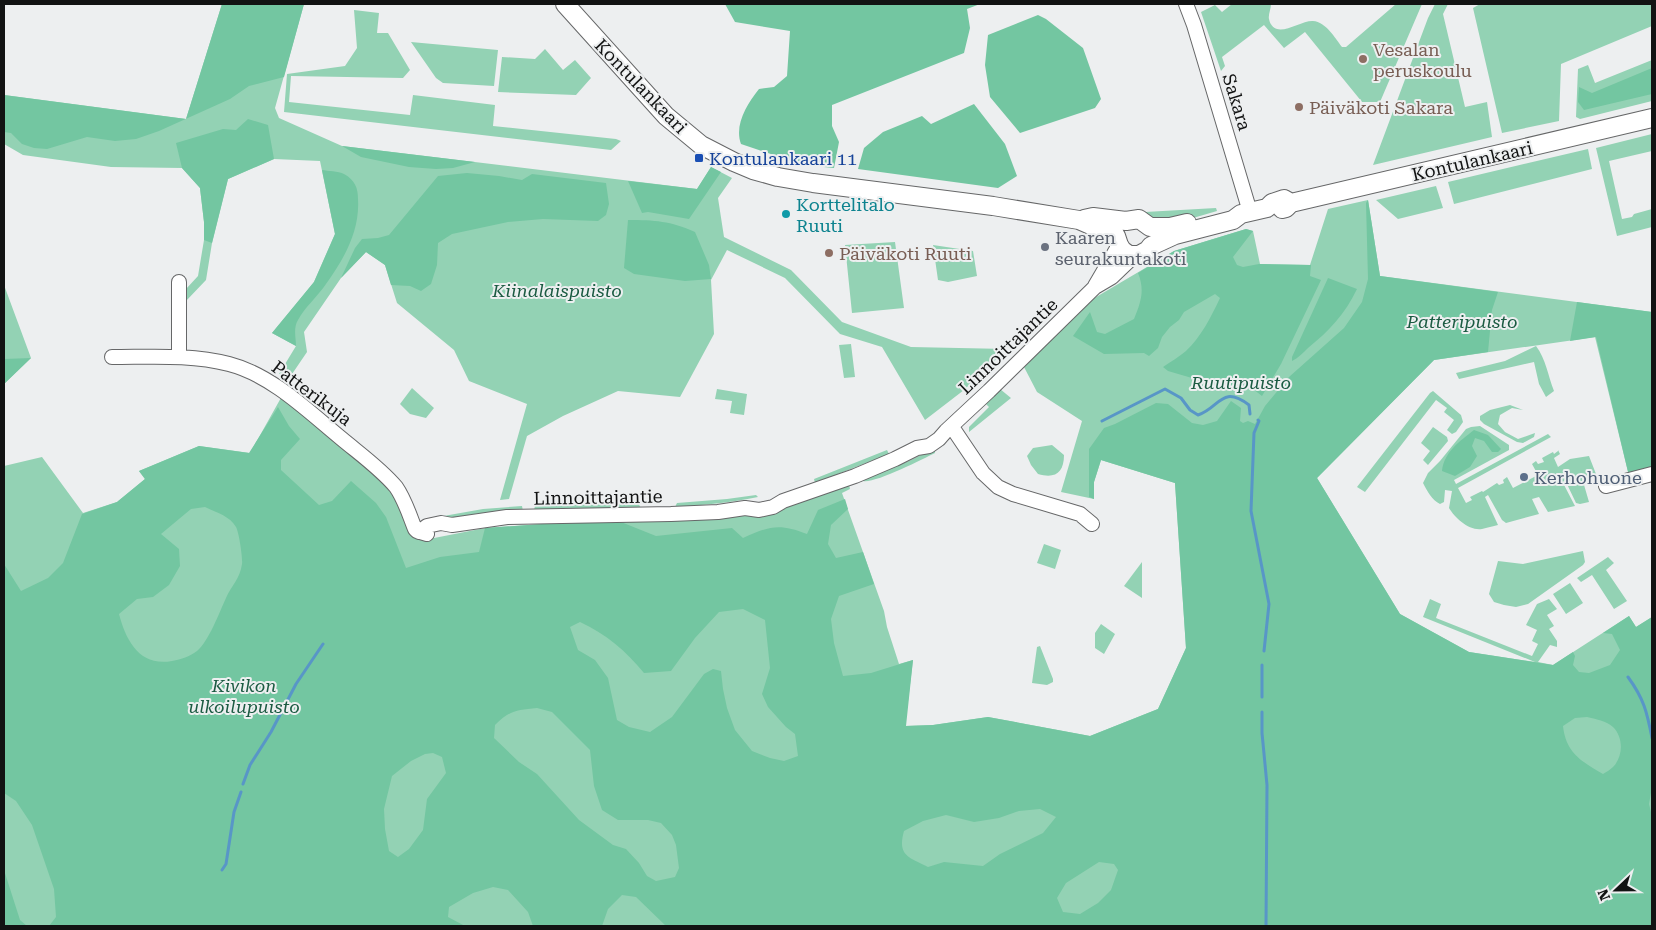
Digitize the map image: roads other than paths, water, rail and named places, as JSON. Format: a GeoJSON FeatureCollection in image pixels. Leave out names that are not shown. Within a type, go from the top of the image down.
{"type":"FeatureCollection","features":[{"type":"Feature","properties":{"kind":"main road","name":"Kontulankaari"},"geometry":{"type":"LineString","coordinates":[[565,4],[666,116],[701,145],[744,166],[778,177],[993,206],[1079,220],[1117,241],[1125,253],[1134,255],[1144,253],[1151,246],[1175,235],[1232,220],[1253,211]]}},
{"type":"Feature","properties":{"kind":"main road","name":"Kontulankaari"},"geometry":{"type":"LineString","coordinates":[[1079,220],[1093,217],[1126,221],[1139,219],[1150,227],[1170,227],[1228,212],[1274,211],[1286,208],[1291,203],[1652,118]]}},
{"type":"Feature","properties":{"kind":"street","name":"Sakara"},"geometry":{"type":"LineString","coordinates":[[1186,4],[1253,211]]}},
{"type":"Feature","properties":{"kind":"street"},"geometry":{"type":"LineString","coordinates":[[1117,241],[1119,228],[1126,221]]}},
{"type":"Feature","properties":{"kind":"street"},"geometry":{"type":"LineString","coordinates":[[1150,227],[1153,236],[1151,246]]}},
{"type":"Feature","properties":{"kind":"street","name":"Linnoittajantie"},"geometry":{"type":"LineString","coordinates":[[1095,286],[1117,241]]}},
{"type":"Feature","properties":{"kind":"street","name":"Linnoittajantie"},"geometry":{"type":"LineString","coordinates":[[418,532],[427,526],[441,523],[452,525],[507,517],[718,512],[745,508],[758,501],[771,498],[783,500],[815,491],[855,476],[917,448],[925,439],[949,429],[1095,286],[1112,277],[1134,255]]}},
{"type":"Feature","properties":{"kind":"street"},"geometry":{"type":"LineString","coordinates":[[179,282],[179,356]]}},
{"type":"Feature","properties":{"kind":"street","name":"Patterikuja"},"geometry":{"type":"LineString","coordinates":[[112,357],[179,356],[209,359],[231,364],[260,376],[276,386],[388,479],[404,500],[418,532]]}},
{"type":"Feature","properties":{"kind":"street"},"geometry":{"type":"LineString","coordinates":[[949,429],[983,473],[998,487],[1012,494],[1080,514],[1092,524]]}},
{"type":"Feature","properties":{"kind":"street"},"geometry":{"type":"LineString","coordinates":[[1606,486],[1652,474]]}},
{"type":"Feature","properties":{"kind":"waterway"},"geometry":{"type":"LineString","coordinates":[[1102,421],[1165,389],[1181,398],[1190,410],[1198,415],[1226,397],[1240,399],[1249,405],[1250,414]]}},
{"type":"Feature","properties":{"kind":"waterway"},"geometry":{"type":"LineString","coordinates":[[1258,420],[1254,433],[1251,511],[1269,604],[1264,651]]}},
{"type":"Feature","properties":{"kind":"waterway"},"geometry":{"type":"LineString","coordinates":[[243,784],[250,765],[271,732],[296,684],[323,644]]}},
{"type":"Feature","properties":{"kind":"waterway"},"geometry":{"type":"LineString","coordinates":[[1262,665],[1262,697]]}},
{"type":"Feature","properties":{"kind":"waterway"},"geometry":{"type":"LineString","coordinates":[[1628,677],[1638,692],[1644,706],[1652,738]]}},
{"type":"Feature","properties":{"kind":"waterway"},"geometry":{"type":"LineString","coordinates":[[1262,712],[1267,785],[1266,926]]}},
{"type":"Feature","properties":{"kind":"waterway"},"geometry":{"type":"LineString","coordinates":[[222,870],[226,864],[234,812],[241,792]]}},
{"type":"Feature","properties":{"kind":"place","name":"Vesalan peruskoulu"},"geometry":{"type":"Point","coordinates":[1363,59]}},
{"type":"Feature","properties":{"kind":"place","name":"Päiväkoti Sakara"},"geometry":{"type":"Point","coordinates":[1299,107]}},
{"type":"Feature","properties":{"kind":"place","name":"Kontulankaari 11"},"geometry":{"type":"Point","coordinates":[699,158]}},
{"type":"Feature","properties":{"kind":"place","name":"Korttelitalo Ruuti"},"geometry":{"type":"Point","coordinates":[786,214]}},
{"type":"Feature","properties":{"kind":"place","name":"Kaaren seurakuntakoti"},"geometry":{"type":"Point","coordinates":[1045,247]}},
{"type":"Feature","properties":{"kind":"place","name":"Päiväkoti Ruuti"},"geometry":{"type":"Point","coordinates":[829,253]}},
{"type":"Feature","properties":{"kind":"place","name":"Kerhohuone"},"geometry":{"type":"Point","coordinates":[1524,477]}},
{"type":"Feature","properties":{"kind":"park label","name":"Kiinalaispuisto"},"geometry":{"type":"Point","coordinates":[557,290]}},
{"type":"Feature","properties":{"kind":"park label","name":"Patteripuisto"},"geometry":{"type":"Point","coordinates":[1462,321]}},
{"type":"Feature","properties":{"kind":"park label","name":"Ruutipuisto"},"geometry":{"type":"Point","coordinates":[1241,382]}},
{"type":"Feature","properties":{"kind":"park label","name":"Kivikon ulkoilupuisto"},"geometry":{"type":"Point","coordinates":[244,695]}}]}
